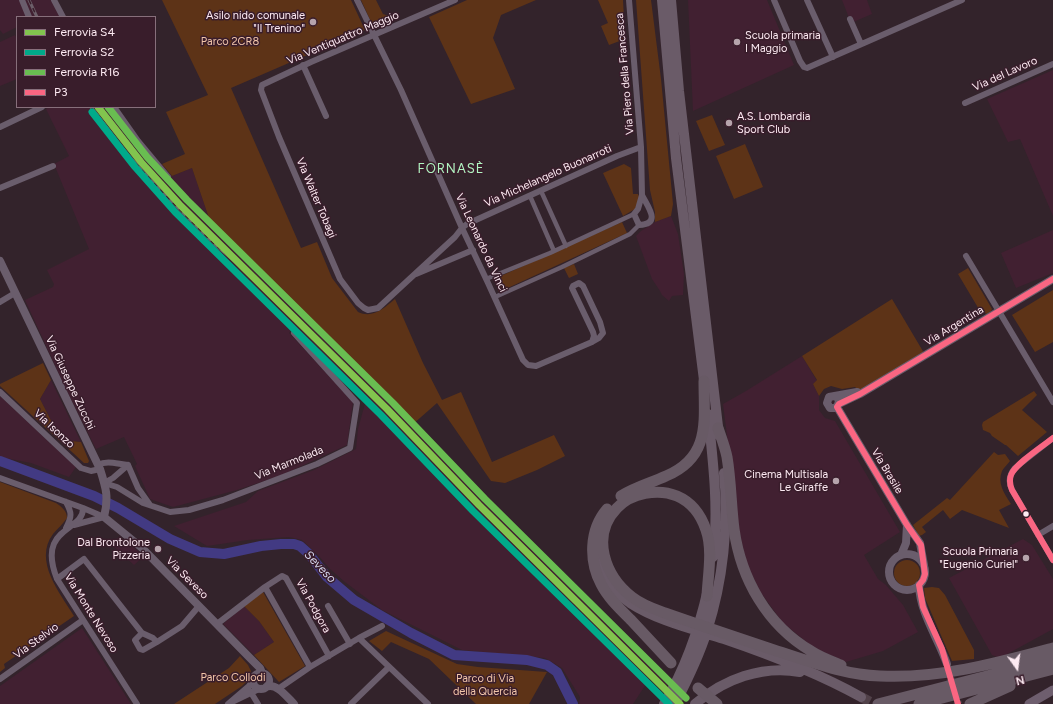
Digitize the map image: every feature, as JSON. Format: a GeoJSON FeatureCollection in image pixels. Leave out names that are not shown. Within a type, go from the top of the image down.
{"type":"FeatureCollection","features":[{"type":"Feature","properties":{"kind":"highway"},"geometry":{"type":"LineString","coordinates":[[662,0],[676,158],[704,380],[714,474],[716,534],[712,567],[706,596]]}},
{"type":"Feature","properties":{"kind":"highway"},"geometry":{"type":"LineString","coordinates":[[668,703],[681,681],[698,641],[719,578],[726,520],[725,480],[679,91],[671,0]]}},
{"type":"Feature","properties":{"kind":"highway"},"geometry":{"type":"LineString","coordinates":[[671,663],[619,608],[602,586],[596,574],[592,548],[595,531],[603,514],[614,501],[628,492],[677,471],[687,464],[696,454],[704,430],[704,380]]}},
{"type":"Feature","properties":{"kind":"highway"},"geometry":{"type":"LineString","coordinates":[[718,428],[727,457],[734,530],[739,551],[745,572],[765,610],[780,627],[811,652],[842,665],[895,676]]}},
{"type":"Feature","properties":{"kind":"highway"},"geometry":{"type":"LineString","coordinates":[[706,618],[706,596],[710,561],[706,531],[700,516],[690,505],[677,496],[663,493],[646,493],[631,498],[618,507],[609,518],[604,532],[602,547],[604,558],[613,578],[633,598],[646,606],[665,613],[826,667],[868,675],[910,676],[970,668],[1053,648]]}},
{"type":"Feature","properties":{"kind":"highway"},"geometry":{"type":"LineString","coordinates":[[595,531],[595,547],[598,559],[602,572],[608,582],[617,592],[644,611],[663,619],[759,651],[825,679],[861,697]]}},
{"type":"Feature","properties":{"kind":"highway"},"geometry":{"type":"LineString","coordinates":[[878,704],[1053,659]]}},
{"type":"Feature","properties":{"kind":"highway"},"geometry":{"type":"LineString","coordinates":[[919,704],[1053,669]]}},
{"type":"Feature","properties":{"kind":"highway"},"geometry":{"type":"LineString","coordinates":[[695,704],[715,690],[756,672],[772,670],[796,671],[825,679]]}},
{"type":"Feature","properties":{"kind":"highway"},"geometry":{"type":"LineString","coordinates":[[970,704],[1035,674]]}},
{"type":"Feature","properties":{"kind":"highway"},"geometry":{"type":"LineString","coordinates":[[698,688],[718,704]]}},
{"type":"Feature","properties":{"kind":"main road"},"geometry":{"type":"LineString","coordinates":[[1029,704],[1053,690]]}},
{"type":"Feature","properties":{"kind":"street"},"geometry":{"type":"LineString","coordinates":[[22,0],[29,16]]}},
{"type":"Feature","properties":{"kind":"street"},"geometry":{"type":"LineString","coordinates":[[54,0],[62,16]]}},
{"type":"Feature","properties":{"kind":"street","name":"Via Leonardo da Vinci"},"geometry":{"type":"LineString","coordinates":[[357,0],[416,122],[462,228],[495,296],[523,360],[528,365],[536,366],[592,342]]}},
{"type":"Feature","properties":{"kind":"street","name":"Via Ventiquattro Maggio"},"geometry":{"type":"LineString","coordinates":[[262,85],[303,65],[455,0]]}},
{"type":"Feature","properties":{"kind":"street","name":"Via Piero della Francesca"},"geometry":{"type":"LineString","coordinates":[[629,0],[641,147],[642,196]]}},
{"type":"Feature","properties":{"kind":"street"},"geometry":{"type":"LineString","coordinates":[[774,0],[800,61],[804,67],[809,68],[962,0]]}},
{"type":"Feature","properties":{"kind":"street"},"geometry":{"type":"LineString","coordinates":[[807,0],[833,57]]}},
{"type":"Feature","properties":{"kind":"street"},"geometry":{"type":"LineString","coordinates":[[850,20],[861,44]]}},
{"type":"Feature","properties":{"kind":"street","name":"Via del Lavoro"},"geometry":{"type":"LineString","coordinates":[[965,103],[1053,64]]}},
{"type":"Feature","properties":{"kind":"street"},"geometry":{"type":"LineString","coordinates":[[303,65],[326,116]]}},
{"type":"Feature","properties":{"kind":"street","name":"Via Walter Tobagi"},"geometry":{"type":"LineString","coordinates":[[262,85],[261,90],[279,138],[340,279],[358,303],[368,310]]}},
{"type":"Feature","properties":{"kind":"street"},"geometry":{"type":"LineString","coordinates":[[0,127],[40,108]]}},
{"type":"Feature","properties":{"kind":"street"},"geometry":{"type":"LineString","coordinates":[[115,108],[138,141],[168,176]]}},
{"type":"Feature","properties":{"kind":"street","name":"Via Michelangelo Buonarroti"},"geometry":{"type":"LineString","coordinates":[[368,310],[378,308],[455,237],[467,224],[617,156],[641,147]]}},
{"type":"Feature","properties":{"kind":"street"},"geometry":{"type":"LineString","coordinates":[[0,188],[52,166]]}},
{"type":"Feature","properties":{"kind":"street"},"geometry":{"type":"LineString","coordinates":[[541,191],[566,246]]}},
{"type":"Feature","properties":{"kind":"street"},"geometry":{"type":"LineString","coordinates":[[530,196],[554,251]]}},
{"type":"Feature","properties":{"kind":"street"},"geometry":{"type":"LineString","coordinates":[[486,280],[566,246],[634,214],[638,209],[642,196]]}},
{"type":"Feature","properties":{"kind":"street"},"geometry":{"type":"LineString","coordinates":[[495,296],[562,267],[630,234],[639,225],[650,221],[652,216],[642,196]]}},
{"type":"Feature","properties":{"kind":"street"},"geometry":{"type":"LineString","coordinates":[[634,214],[639,225]]}},
{"type":"Feature","properties":{"kind":"street","name":"Via Michelangelo Buonarroti"},"geometry":{"type":"LineString","coordinates":[[412,276],[473,250]]}},
{"type":"Feature","properties":{"kind":"street"},"geometry":{"type":"LineString","coordinates":[[966,256],[1053,402]]}},
{"type":"Feature","properties":{"kind":"street","name":"Via Giuseppe Zucchi"},"geometry":{"type":"LineString","coordinates":[[0,261],[98,467],[107,495],[104,517]]}},
{"type":"Feature","properties":{"kind":"street","name":"Via Argentina"},"geometry":{"type":"LineString","coordinates":[[837,403],[866,390],[1053,279]]}},
{"type":"Feature","properties":{"kind":"street"},"geometry":{"type":"LineString","coordinates":[[579,283],[583,286],[600,322],[602,333],[600,338],[592,342],[594,336],[593,332],[572,288],[579,283]]}},
{"type":"Feature","properties":{"kind":"street"},"geometry":{"type":"LineString","coordinates":[[0,302],[15,293]]}},
{"type":"Feature","properties":{"kind":"street","name":"Via Marmolada"},"geometry":{"type":"LineString","coordinates":[[104,483],[117,487],[144,503],[170,512],[189,510],[223,500],[282,478],[317,464],[350,448],[357,402],[294,333]]}},
{"type":"Feature","properties":{"kind":"street","name":"Via Isonzo"},"geometry":{"type":"LineString","coordinates":[[0,392],[81,468],[91,471],[103,462],[128,465]]}},
{"type":"Feature","properties":{"kind":"street","name":"Via Brasile"},"geometry":{"type":"LineString","coordinates":[[837,403],[907,525],[920,543],[924,565]]}},
{"type":"Feature","properties":{"kind":"street"},"geometry":{"type":"LineString","coordinates":[[1053,438],[1018,465],[1013,470],[1009,478],[1009,484],[1012,490],[1053,560]]}},
{"type":"Feature","properties":{"kind":"street"},"geometry":{"type":"LineString","coordinates":[[104,483],[113,478],[128,465],[138,488],[150,505]]}},
{"type":"Feature","properties":{"kind":"street"},"geometry":{"type":"LineString","coordinates":[[0,478],[104,517]]}},
{"type":"Feature","properties":{"kind":"street"},"geometry":{"type":"LineString","coordinates":[[66,502],[71,511],[72,522],[104,517]]}},
{"type":"Feature","properties":{"kind":"street","name":"Via Monte Nevoso"},"geometry":{"type":"LineString","coordinates":[[83,508],[78,511],[72,522],[56,540],[52,553],[53,568],[83,620],[136,704]]}},
{"type":"Feature","properties":{"kind":"street","name":"Via Seveso"},"geometry":{"type":"LineString","coordinates":[[104,517],[142,548],[294,704]]}},
{"type":"Feature","properties":{"kind":"street"},"geometry":{"type":"LineString","coordinates":[[901,555],[908,554],[920,559],[925,570],[925,578],[919,585],[908,590],[896,586],[890,577],[891,565],[901,555],[906,543],[907,525]]}},
{"type":"Feature","properties":{"kind":"street"},"geometry":{"type":"LineString","coordinates":[[1038,536],[1053,526]]}},
{"type":"Feature","properties":{"kind":"street"},"geometry":{"type":"LineString","coordinates":[[58,579],[84,559],[142,633],[153,638],[157,642]]}},
{"type":"Feature","properties":{"kind":"street","name":"Via Podgora"},"geometry":{"type":"LineString","coordinates":[[217,624],[265,587],[282,576],[286,578],[329,656]]}},
{"type":"Feature","properties":{"kind":"street"},"geometry":{"type":"LineString","coordinates":[[919,585],[923,607],[942,649],[947,664]]}},
{"type":"Feature","properties":{"kind":"street"},"geometry":{"type":"LineString","coordinates":[[265,587],[310,667]]}},
{"type":"Feature","properties":{"kind":"street"},"geometry":{"type":"LineString","coordinates":[[908,590],[923,607]]}},
{"type":"Feature","properties":{"kind":"street"},"geometry":{"type":"LineString","coordinates":[[142,633],[135,640],[140,649],[143,650],[182,626],[199,606]]}},
{"type":"Feature","properties":{"kind":"street"},"geometry":{"type":"LineString","coordinates":[[328,606],[350,644]]}},
{"type":"Feature","properties":{"kind":"street","name":"Via Stelvio"},"geometry":{"type":"LineString","coordinates":[[0,679],[83,620]]}},
{"type":"Feature","properties":{"kind":"street"},"geometry":{"type":"LineString","coordinates":[[229,703],[271,685],[279,688],[310,667],[382,626]]}},
{"type":"Feature","properties":{"kind":"street"},"geometry":{"type":"LineString","coordinates":[[359,638],[424,703]]}},
{"type":"Feature","properties":{"kind":"street"},"geometry":{"type":"LineString","coordinates":[[251,659],[254,670],[255,685],[263,688]]}},
{"type":"Feature","properties":{"kind":"street"},"geometry":{"type":"LineString","coordinates":[[351,704],[389,667]]}},
{"type":"Feature","properties":{"kind":"street"},"geometry":{"type":"LineString","coordinates":[[229,703],[249,686],[258,674],[265,675],[268,683],[263,688]]}},
{"type":"Feature","properties":{"kind":"street"},"geometry":{"type":"LineString","coordinates":[[249,686],[251,694],[258,704]]}},
{"type":"Feature","properties":{"kind":"shaded area"},"geometry":{"type":"Polygon","coordinates":[[[0,0],[20,0],[28,16],[16,16],[16,28],[3,34],[0,30],[0,0]]]}},
{"type":"Feature","properties":{"kind":"shaded area"},"geometry":{"type":"Polygon","coordinates":[[[24,0],[51,0],[60,16],[31,16],[24,0]]]}},
{"type":"Feature","properties":{"kind":"shaded area","name":"Scuola primaria I Maggio"},"geometry":{"type":"Polygon","coordinates":[[[688,0],[767,0],[794,65],[693,111],[688,0]]]}},
{"type":"Feature","properties":{"kind":"shaded area"},"geometry":{"type":"Polygon","coordinates":[[[842,0],[867,0],[872,14],[851,23],[842,0]]]}},
{"type":"Feature","properties":{"kind":"shaded area"},"geometry":{"type":"Polygon","coordinates":[[[15,35],[16,38],[16,79],[0,86],[0,42],[15,35]]]}},
{"type":"Feature","properties":{"kind":"shaded area"},"geometry":{"type":"Polygon","coordinates":[[[1053,70],[1053,216],[1020,139],[1008,142],[987,99],[1053,70]]]}},
{"type":"Feature","properties":{"kind":"shaded area"},"geometry":{"type":"Polygon","coordinates":[[[112,108],[126,129],[124,130],[154,167],[162,164],[172,176],[192,168],[212,227],[412,425],[488,506],[667,684],[663,691],[650,678],[633,704],[579,704],[580,697],[562,668],[545,658],[462,650],[382,610],[330,569],[302,540],[289,537],[248,540],[207,546],[174,526],[246,502],[258,491],[314,470],[356,449],[358,429],[366,400],[293,328],[289,333],[353,402],[347,445],[282,475],[237,490],[173,507],[150,499],[135,466],[137,464],[124,437],[96,449],[65,387],[25,300],[53,287],[54,284],[47,270],[89,249],[54,164],[69,156],[46,109],[112,108]]]}},
{"type":"Feature","properties":{"kind":"shaded area"},"geometry":{"type":"Polygon","coordinates":[[[671,216],[678,234],[684,274],[683,295],[672,296],[669,301],[662,295],[652,279],[636,236],[655,222],[671,216]]]}},
{"type":"Feature","properties":{"kind":"shaded area"},"geometry":{"type":"Polygon","coordinates":[[[1053,230],[1053,273],[1016,288],[1001,253],[1053,230]]]}},
{"type":"Feature","properties":{"kind":"shaded area"},"geometry":{"type":"Polygon","coordinates":[[[802,356],[817,381],[813,384],[819,396],[819,410],[825,418],[835,421],[900,532],[864,555],[878,579],[886,585],[903,605],[918,632],[883,651],[846,662],[814,648],[783,623],[761,593],[747,565],[739,530],[723,404],[802,356]]]}},
{"type":"Feature","properties":{"kind":"shaded area"},"geometry":{"type":"Polygon","coordinates":[[[51,380],[81,442],[61,440],[40,399],[51,380]]]}},
{"type":"Feature","properties":{"kind":"shaded area"},"geometry":{"type":"Polygon","coordinates":[[[0,396],[76,467],[69,477],[31,463],[0,457],[0,396]]]}},
{"type":"Feature","properties":{"kind":"shaded area"},"geometry":{"type":"Polygon","coordinates":[[[119,538],[125,540],[144,556],[134,565],[110,543],[119,538]]]}},
{"type":"Feature","properties":{"kind":"shaded area"},"geometry":{"type":"Polygon","coordinates":[[[1023,539],[1032,545],[1053,579],[1053,629],[1000,658],[992,655],[949,578],[1023,539]]]}},
{"type":"Feature","properties":{"kind":"shaded area"},"geometry":{"type":"Polygon","coordinates":[[[244,606],[259,621],[274,642],[254,655],[223,624],[244,606]]]}},
{"type":"Feature","properties":{"kind":"shaded area"},"geometry":{"type":"Polygon","coordinates":[[[82,628],[131,704],[0,704],[0,686],[82,628]]]}},
{"type":"Feature","properties":{"kind":"green space","name":"Parco 2CR8"},"geometry":{"type":"Polygon","coordinates":[[[162,0],[351,0],[365,30],[231,88],[301,248],[317,242],[332,278],[358,312],[369,314],[378,312],[395,299],[423,363],[442,400],[461,392],[492,462],[554,435],[565,456],[537,470],[505,483],[491,481],[437,403],[412,425],[212,227],[192,168],[172,176],[162,164],[185,154],[166,112],[208,95],[162,0]]]}},
{"type":"Feature","properties":{"kind":"green space"},"geometry":{"type":"Polygon","coordinates":[[[361,0],[376,0],[383,14],[392,17],[373,26],[361,0]]]}},
{"type":"Feature","properties":{"kind":"green space"},"geometry":{"type":"Polygon","coordinates":[[[467,0],[536,0],[501,15],[493,38],[515,89],[471,104],[429,17],[467,0]]]}},
{"type":"Feature","properties":{"kind":"green space"},"geometry":{"type":"Polygon","coordinates":[[[598,0],[623,0],[625,39],[609,45],[601,26],[608,23],[598,0]]]}},
{"type":"Feature","properties":{"kind":"green space"},"geometry":{"type":"Polygon","coordinates":[[[636,0],[651,0],[661,79],[673,204],[671,216],[655,222],[655,212],[650,190],[636,0]]]}},
{"type":"Feature","properties":{"kind":"green space"},"geometry":{"type":"Polygon","coordinates":[[[712,115],[725,145],[709,151],[696,121],[712,115]]]}},
{"type":"Feature","properties":{"kind":"green space"},"geometry":{"type":"Polygon","coordinates":[[[745,144],[763,187],[734,199],[716,156],[745,144]]]}},
{"type":"Feature","properties":{"kind":"green space"},"geometry":{"type":"Polygon","coordinates":[[[624,164],[631,168],[633,194],[638,194],[640,199],[635,209],[623,216],[603,173],[624,164]]]}},
{"type":"Feature","properties":{"kind":"green space"},"geometry":{"type":"Polygon","coordinates":[[[622,222],[627,233],[499,292],[494,279],[622,222]]]}},
{"type":"Feature","properties":{"kind":"green space"},"geometry":{"type":"Polygon","coordinates":[[[574,264],[578,274],[569,278],[564,268],[574,264]]]}},
{"type":"Feature","properties":{"kind":"green space"},"geometry":{"type":"Polygon","coordinates":[[[968,268],[992,309],[987,314],[980,311],[958,274],[968,268]]]}},
{"type":"Feature","properties":{"kind":"green space"},"geometry":{"type":"Polygon","coordinates":[[[1053,290],[1053,342],[1035,352],[1012,315],[1053,290]]]}},
{"type":"Feature","properties":{"kind":"green space"},"geometry":{"type":"Polygon","coordinates":[[[892,299],[924,353],[864,388],[858,390],[855,387],[842,389],[831,386],[824,389],[819,396],[813,384],[817,380],[802,356],[892,299]]]}},
{"type":"Feature","properties":{"kind":"green space"},"geometry":{"type":"Polygon","coordinates":[[[43,363],[51,380],[40,399],[61,440],[81,442],[89,461],[88,463],[84,463],[0,386],[0,384],[43,363]]]}},
{"type":"Feature","properties":{"kind":"green space"},"geometry":{"type":"Polygon","coordinates":[[[1034,391],[1037,395],[1022,410],[1047,432],[1018,456],[990,433],[983,430],[982,425],[983,422],[1034,391]]]}},
{"type":"Feature","properties":{"kind":"green space"},"geometry":{"type":"Polygon","coordinates":[[[994,452],[998,455],[1005,454],[1010,461],[1002,471],[1000,480],[1004,492],[1011,504],[999,510],[1009,528],[962,510],[950,519],[943,510],[922,527],[926,532],[919,536],[913,525],[947,498],[950,500],[994,452]]]}},
{"type":"Feature","properties":{"kind":"green space"},"geometry":{"type":"Polygon","coordinates":[[[0,482],[56,503],[65,511],[67,518],[53,534],[48,544],[46,555],[47,566],[56,587],[74,616],[4,664],[5,668],[0,672],[0,482]]]}},
{"type":"Feature","properties":{"kind":"green space"},"geometry":{"type":"Polygon","coordinates":[[[907,560],[916,564],[920,573],[916,582],[907,586],[898,582],[894,573],[898,564],[907,560]]]}},
{"type":"Feature","properties":{"kind":"green space"},"geometry":{"type":"Polygon","coordinates":[[[924,588],[939,588],[945,595],[974,650],[974,659],[952,661],[925,598],[924,588]]]}},
{"type":"Feature","properties":{"kind":"green space"},"geometry":{"type":"Polygon","coordinates":[[[263,592],[305,666],[279,682],[254,655],[274,642],[259,621],[244,606],[263,592]]]}},
{"type":"Feature","properties":{"kind":"green space","name":"Parco di Via della Quercia"},"geometry":{"type":"Polygon","coordinates":[[[386,631],[457,664],[547,672],[529,704],[476,704],[429,659],[391,642],[382,651],[369,641],[386,631]]]}},
{"type":"Feature","properties":{"kind":"green space","name":"Parco Collodi"},"geometry":{"type":"Polygon","coordinates":[[[240,656],[251,671],[249,679],[242,686],[215,704],[174,704],[229,668],[240,656]]]}},
{"type":"Feature","properties":{"kind":"waterway","name":"Seveso"},"geometry":{"type":"LineString","coordinates":[[0,461],[94,496],[118,508],[170,539],[200,552],[224,554],[261,546],[281,544],[294,544],[300,546],[309,554],[327,577],[354,600],[411,633],[454,655],[527,660],[547,665],[557,672],[573,704]]}},
{"type":"Feature","properties":{"kind":"tunnel"},"geometry":{"type":"LineString","coordinates":[[947,667],[958,704]]}},
{"type":"Feature","properties":{"kind":"tunnel"},"geometry":{"type":"LineString","coordinates":[[861,697],[874,704]]}},
{"type":"Feature","properties":{"kind":"railway"},"geometry":{"type":"LineString","coordinates":[[29,0],[37,16]]}},
{"type":"Feature","properties":{"kind":"railway"},"geometry":{"type":"LineString","coordinates":[[92,108],[126,153],[164,194],[213,243],[249,273]]}},
{"type":"Feature","properties":{"kind":"rail line","name":"S4"},"geometry":{"type":"LineString","coordinates":[[99,108],[141,162],[181,206],[387,409],[479,505],[680,704]]}},
{"type":"Feature","properties":{"kind":"rail line","name":"R16"},"geometry":{"type":"LineString","coordinates":[[109,108],[147,157],[187,200],[393,403],[485,499],[686,698]]}},
{"type":"Feature","properties":{"kind":"rail line","name":"S2"},"geometry":{"type":"LineString","coordinates":[[92,112],[135,167],[175,212],[381,415],[473,511],[669,704]]}},
{"type":"Feature","properties":{"kind":"transit line","name":"P3"},"geometry":{"type":"LineString","coordinates":[[958,704],[942,649],[923,607],[919,585],[925,574],[921,545],[907,525],[837,407],[839,404],[860,394],[1053,279]]}},
{"type":"Feature","properties":{"kind":"transit line","name":"P3"},"geometry":{"type":"LineString","coordinates":[[1053,438],[1018,466],[1011,475],[1010,481],[1012,490],[1053,560]]}},
{"type":"Feature","properties":{"kind":"place","name":"Asilo nido comunale \"Il Trenino\""},"geometry":{"type":"Point","coordinates":[313,22]}},
{"type":"Feature","properties":{"kind":"place","name":"Scuola primaria I Maggio"},"geometry":{"type":"Point","coordinates":[737,42]}},
{"type":"Feature","properties":{"kind":"place","name":"A.S. Lombardia Sport Club"},"geometry":{"type":"Point","coordinates":[729,123]}},
{"type":"Feature","properties":{"kind":"place","name":"Cinema Multisala Le Giraffe"},"geometry":{"type":"Point","coordinates":[836,481]}},
{"type":"Feature","properties":{"kind":"place","name":"Dal Brontolone Pizzeria"},"geometry":{"type":"Point","coordinates":[158,549]}},
{"type":"Feature","properties":{"kind":"place","name":"Scuola Primaria \"Eugenio Curiel\""},"geometry":{"type":"Point","coordinates":[1026,558]}},
{"type":"Feature","properties":{"kind":"district","name":"FORNASÈ"},"geometry":{"type":"Point","coordinates":[451,169]}}]}
